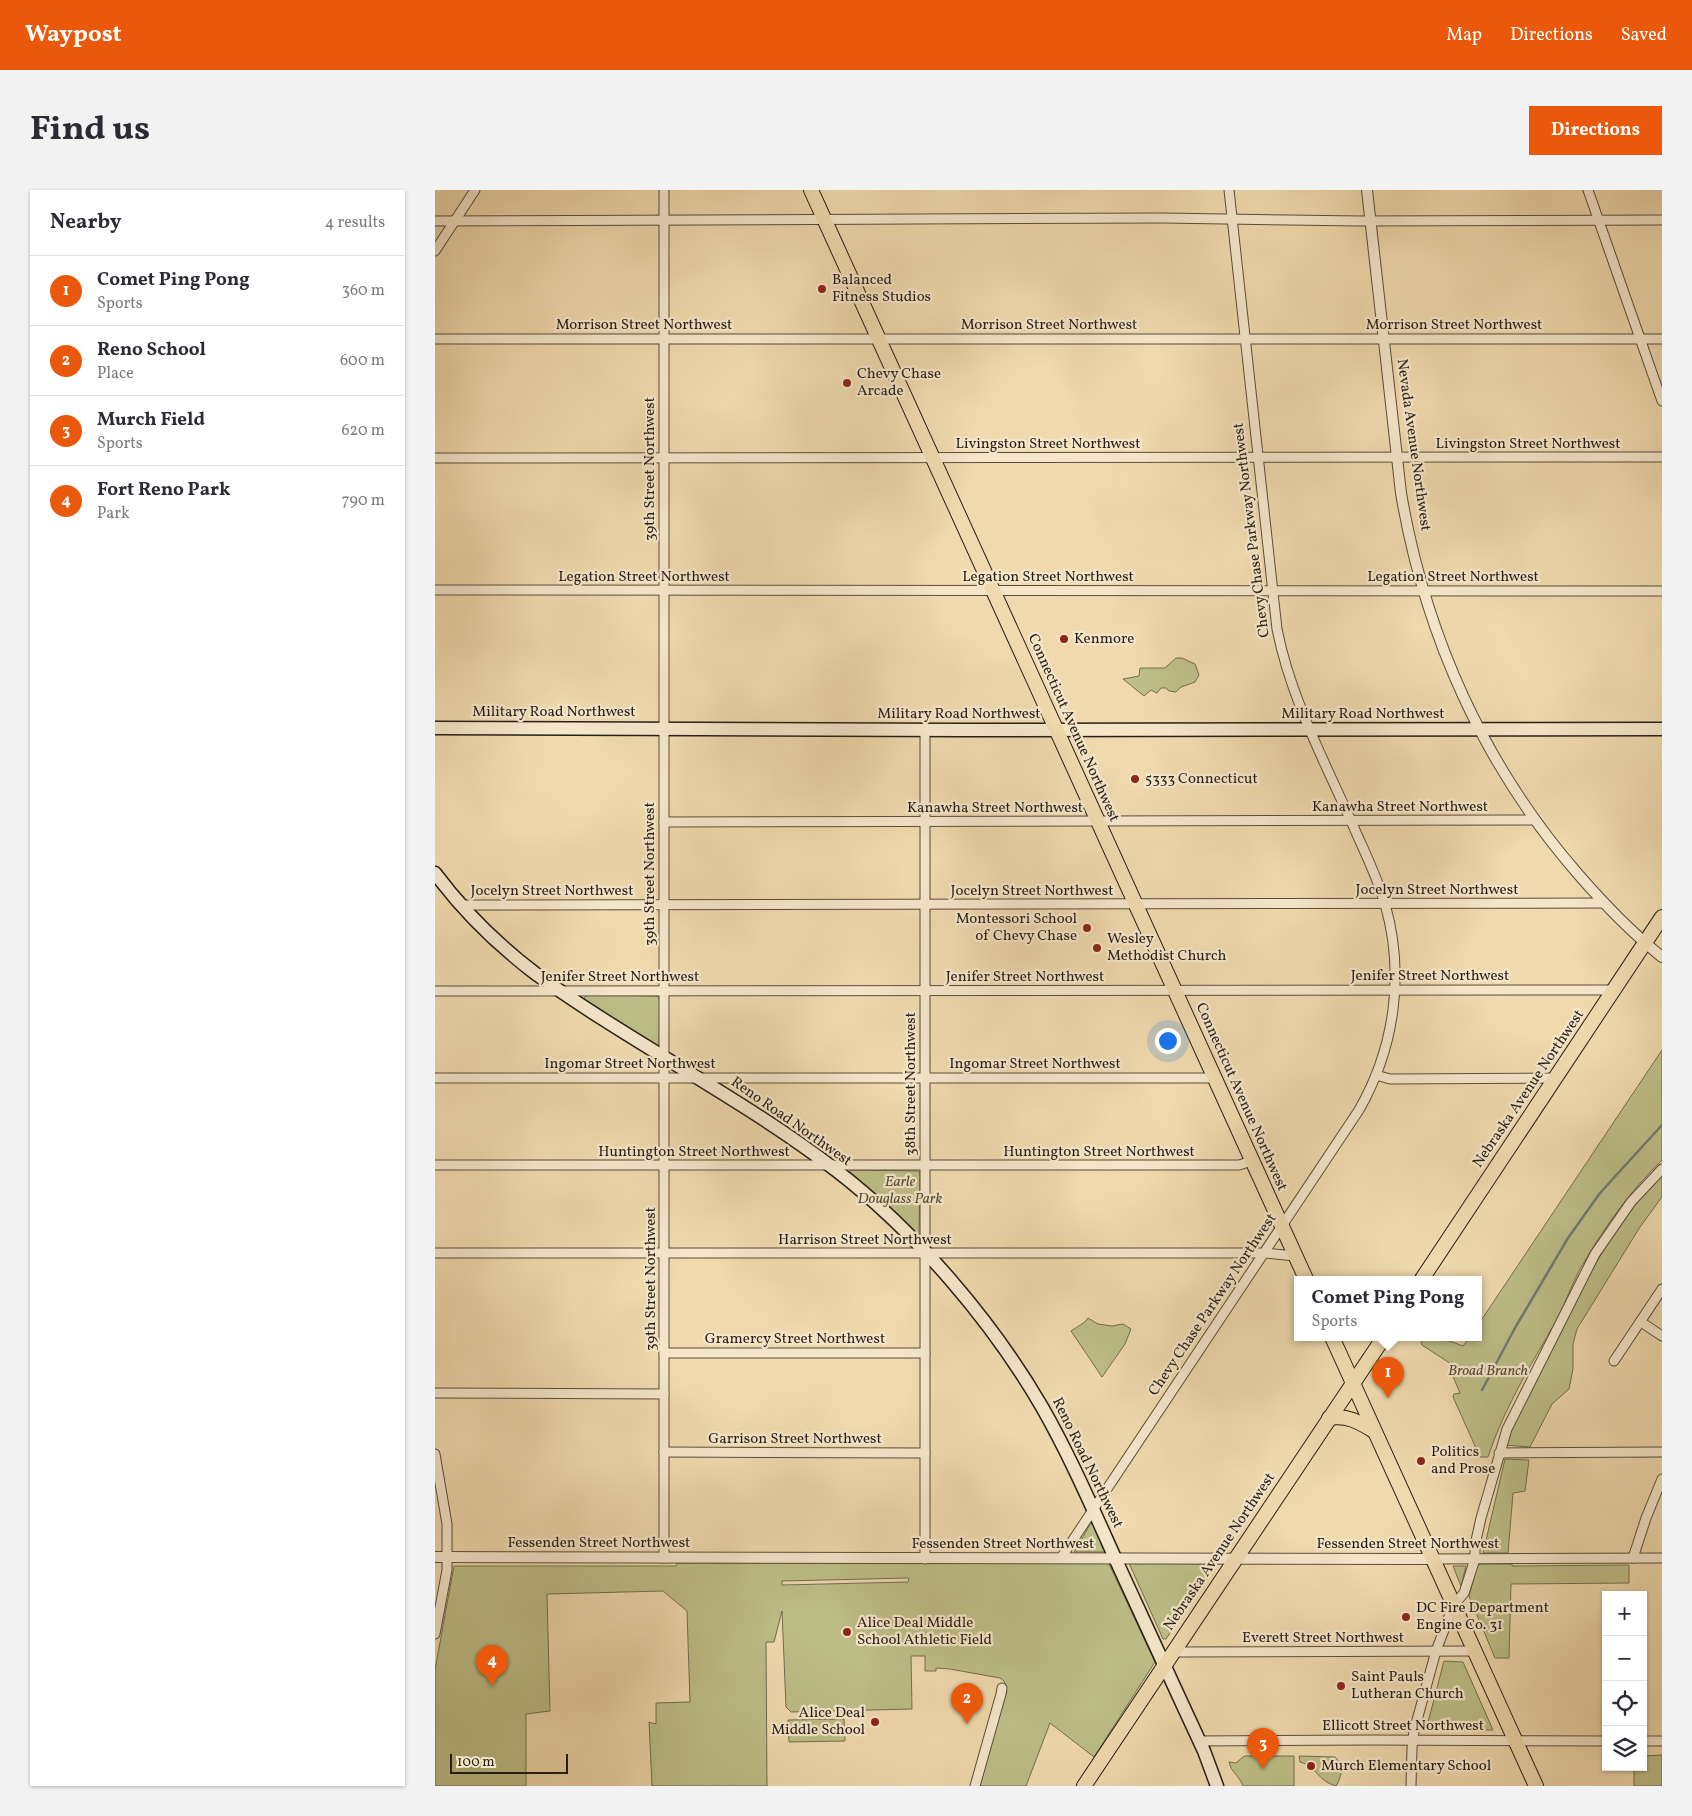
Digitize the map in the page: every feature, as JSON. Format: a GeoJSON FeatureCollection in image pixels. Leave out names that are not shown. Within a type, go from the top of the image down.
{"type":"FeatureCollection","features":[{"type":"Feature","properties":{"kind":"main road","name":"Connecticut Avenue Northwest"},"geometry":{"type":"LineString","coordinates":[[811,190],[1305,1276]]}},
{"type":"Feature","properties":{"kind":"main road","name":"Military Road Northwest"},"geometry":{"type":"LineString","coordinates":[[435,728],[925,730],[1662,729]]}},
{"type":"Feature","properties":{"kind":"main road","name":"Reno Road Northwest"},"geometry":{"type":"LineString","coordinates":[[435,873],[483,929],[536,974],[778,1130],[827,1165],[887,1214],[968,1302],[1017,1367],[1042,1406],[1064,1446],[1199,1741],[1217,1786]]}},
{"type":"Feature","properties":{"kind":"main road","name":"Nebraska Avenue Northwest"},"geometry":{"type":"LineString","coordinates":[[1424,1276],[1662,917]]}},
{"type":"Feature","properties":{"kind":"main road"},"geometry":{"type":"LineString","coordinates":[[1334,1341],[1535,1786]]}},
{"type":"Feature","properties":{"kind":"main road","name":"Nebraska Avenue Northwest"},"geometry":{"type":"LineString","coordinates":[[1084,1786],[1381,1341]]}},
{"type":"Feature","properties":{"kind":"main road"},"geometry":{"type":"LineString","coordinates":[[1329,1418],[1344,1416],[1374,1431]]}},
{"type":"Feature","properties":{"kind":"street"},"geometry":{"type":"LineString","coordinates":[[435,251],[475,190]]}},
{"type":"Feature","properties":{"kind":"street","name":"39th Street Northwest"},"geometry":{"type":"LineString","coordinates":[[664,190],[664,1558]]}},
{"type":"Feature","properties":{"kind":"street","name":"Chevy Chase Parkway Northwest"},"geometry":{"type":"LineString","coordinates":[[1061,1558],[1355,1118],[1376,1075],[1389,1034],[1396,990],[1393,943],[1385,904],[1351,821],[1298,704],[1284,660],[1275,619],[1229,190]]}},
{"type":"Feature","properties":{"kind":"street","name":"Nevada Avenue Northwest"},"geometry":{"type":"LineString","coordinates":[[1367,190],[1397,458],[1408,530],[1423,591],[1447,661],[1479,730],[1502,771],[1535,820],[1571,866],[1604,902],[1662,957]]}},
{"type":"Feature","properties":{"kind":"street"},"geometry":{"type":"LineString","coordinates":[[1588,190],[1662,401]]}},
{"type":"Feature","properties":{"kind":"street"},"geometry":{"type":"LineString","coordinates":[[435,221],[1169,218],[1371,221],[1662,220]]}},
{"type":"Feature","properties":{"kind":"street","name":"Morrison Street Northwest"},"geometry":{"type":"LineString","coordinates":[[435,339],[1662,339]]}},
{"type":"Feature","properties":{"kind":"street","name":"Livingston Street Northwest"},"geometry":{"type":"LineString","coordinates":[[435,458],[1662,457]]}},
{"type":"Feature","properties":{"kind":"street","name":"Legation Street Northwest"},"geometry":{"type":"LineString","coordinates":[[435,590],[1662,591]]}},
{"type":"Feature","properties":{"kind":"street","name":"38th Street Northwest"},"geometry":{"type":"LineString","coordinates":[[925,730],[925,1559]]}},
{"type":"Feature","properties":{"kind":"street","name":"Kanawha Street Northwest"},"geometry":{"type":"LineString","coordinates":[[664,822],[1535,820]]}},
{"type":"Feature","properties":{"kind":"street","name":"Jocelyn Street Northwest"},"geometry":{"type":"LineString","coordinates":[[461,905],[1604,902]]}},
{"type":"Feature","properties":{"kind":"street","name":"Jenifer Street Northwest"},"geometry":{"type":"LineString","coordinates":[[435,991],[1614,990]]}},
{"type":"Feature","properties":{"kind":"street"},"geometry":{"type":"LineString","coordinates":[[1376,1075],[1390,1078],[1555,1078]]}},
{"type":"Feature","properties":{"kind":"street","name":"Ingomar Street Northwest"},"geometry":{"type":"LineString","coordinates":[[435,1078],[1214,1078]]}},
{"type":"Feature","properties":{"kind":"street","name":"Huntington Street Northwest"},"geometry":{"type":"LineString","coordinates":[[435,1165],[1239,1165],[1252,1161]]}},
{"type":"Feature","properties":{"kind":"street"},"geometry":{"type":"LineString","coordinates":[[1411,1786],[1412,1740],[1436,1651],[1453,1606],[1464,1593],[1475,1559],[1475,1545],[1480,1525],[1499,1453],[1510,1422],[1595,1254],[1631,1202],[1662,1169]]}},
{"type":"Feature","properties":{"kind":"street","name":"Harrison Street Northwest"},"geometry":{"type":"LineString","coordinates":[[435,1253],[1265,1253],[1295,1256]]}},
{"type":"Feature","properties":{"kind":"street"},"geometry":{"type":"LineString","coordinates":[[1614,1361],[1662,1289]]}},
{"type":"Feature","properties":{"kind":"street"},"geometry":{"type":"LineString","coordinates":[[1641,1322],[1662,1336]]}},
{"type":"Feature","properties":{"kind":"street","name":"Gramercy Street Northwest"},"geometry":{"type":"LineString","coordinates":[[664,1353],[925,1353]]}},
{"type":"Feature","properties":{"kind":"street"},"geometry":{"type":"LineString","coordinates":[[435,1393],[664,1394]]}},
{"type":"Feature","properties":{"kind":"street","name":"Garrison Street Northwest"},"geometry":{"type":"LineString","coordinates":[[664,1452],[925,1453]]}},
{"type":"Feature","properties":{"kind":"street"},"geometry":{"type":"LineString","coordinates":[[1499,1453],[1662,1452]]}},
{"type":"Feature","properties":{"kind":"street"},"geometry":{"type":"LineString","coordinates":[[435,1454],[446,1518],[447,1557],[447,1570],[435,1634]]}},
{"type":"Feature","properties":{"kind":"street"},"geometry":{"type":"LineString","coordinates":[[1633,1558],[1645,1518],[1662,1478]]}},
{"type":"Feature","properties":{"kind":"street","name":"Fessenden Street Northwest"},"geometry":{"type":"LineString","coordinates":[[435,1557],[925,1559],[1662,1558]]}},
{"type":"Feature","properties":{"kind":"street","name":"Everett Street Northwest"},"geometry":{"type":"LineString","coordinates":[[1173,1652],[1474,1651]]}},
{"type":"Feature","properties":{"kind":"street"},"geometry":{"type":"LineString","coordinates":[[975,1786],[1001,1694],[1001,1688]]}},
{"type":"Feature","properties":{"kind":"street","name":"Ellicott Street Northwest"},"geometry":{"type":"LineString","coordinates":[[1199,1741],[1602,1741]]}},
{"type":"Feature","properties":{"kind":"street"},"geometry":{"type":"LineString","coordinates":[[1647,1741],[1662,1741]]}},
{"type":"Feature","properties":{"kind":"green space"},"geometry":{"type":"Polygon","coordinates":[[[1176,658],[1182,658],[1195,664],[1199,675],[1195,682],[1181,687],[1176,692],[1161,688],[1157,693],[1151,690],[1144,696],[1123,679],[1139,676],[1140,668],[1165,668],[1176,658]]]}},
{"type":"Feature","properties":{"kind":"green space"},"geometry":{"type":"Polygon","coordinates":[[[587,995],[657,996],[660,1000],[659,1045],[657,1046],[585,1001],[584,998],[587,995]]]}},
{"type":"Feature","properties":{"kind":"green space","name":"Broad Branch"},"geometry":{"type":"Polygon","coordinates":[[[1662,1050],[1662,1160],[1607,1225],[1589,1254],[1556,1321],[1510,1404],[1488,1457],[1480,1457],[1453,1397],[1454,1394],[1460,1393],[1449,1367],[1451,1364],[1421,1343],[1422,1341],[1447,1341],[1463,1346],[1467,1341],[1482,1341],[1482,1319],[1662,1050]]]}},
{"type":"Feature","properties":{"kind":"green space","name":"Earle Douglass Park"},"geometry":{"type":"Polygon","coordinates":[[[851,1170],[919,1171],[919,1234],[917,1235],[848,1173],[851,1170]]]}},
{"type":"Feature","properties":{"kind":"green space","name":"Broad Branch"},"geometry":{"type":"Polygon","coordinates":[[[1662,1174],[1662,1197],[1640,1227],[1577,1329],[1573,1344],[1573,1369],[1569,1389],[1552,1404],[1530,1447],[1503,1445],[1562,1326],[1611,1238],[1640,1196],[1662,1174]]]}},
{"type":"Feature","properties":{"kind":"green space"},"geometry":{"type":"Polygon","coordinates":[[[1088,1318],[1098,1324],[1112,1326],[1123,1324],[1131,1329],[1125,1344],[1102,1377],[1071,1331],[1088,1318]]]}},
{"type":"Feature","properties":{"kind":"green space"},"geometry":{"type":"Polygon","coordinates":[[[1505,1459],[1529,1460],[1525,1491],[1513,1493],[1508,1553],[1483,1553],[1505,1459]]]}},
{"type":"Feature","properties":{"kind":"green space"},"geometry":{"type":"Polygon","coordinates":[[[1091,1523],[1093,1523],[1106,1552],[1074,1552],[1091,1523]]]}},
{"type":"Feature","properties":{"kind":"green space"},"geometry":{"type":"Polygon","coordinates":[[[677,1563],[1107,1563],[1155,1662],[1094,1757],[1050,1723],[1026,1786],[978,1786],[1007,1691],[1004,1681],[1000,1678],[950,1669],[936,1668],[936,1671],[925,1671],[925,1656],[911,1656],[912,1709],[791,1712],[786,1707],[782,1611],[774,1642],[766,1642],[767,1786],[652,1786],[649,1722],[656,1724],[656,1703],[690,1702],[687,1611],[663,1591],[547,1594],[550,1711],[526,1714],[526,1786],[435,1786],[435,1670],[454,1566],[676,1566],[677,1563]],[[909,1578],[782,1581],[782,1585],[908,1582],[909,1578]]]}},
{"type":"Feature","properties":{"kind":"green space"},"geometry":{"type":"Polygon","coordinates":[[[1129,1563],[1217,1564],[1166,1639],[1163,1639],[1129,1563]]]}},
{"type":"Feature","properties":{"kind":"green space"},"geometry":{"type":"Polygon","coordinates":[[[1480,1564],[1512,1564],[1512,1566],[1629,1565],[1629,1583],[1511,1584],[1509,1658],[1495,1658],[1469,1596],[1477,1566],[1480,1564]]]}},
{"type":"Feature","properties":{"kind":"green space"},"geometry":{"type":"Polygon","coordinates":[[[1453,1566],[1466,1566],[1461,1586],[1453,1566]]]}},
{"type":"Feature","properties":{"kind":"green space"},"geometry":{"type":"Polygon","coordinates":[[[1444,1661],[1463,1662],[1493,1730],[1426,1730],[1444,1661]]]}},
{"type":"Feature","properties":{"kind":"green space"},"geometry":{"type":"Polygon","coordinates":[[[844,1719],[845,1741],[789,1742],[788,1720],[844,1719]]]}},
{"type":"Feature","properties":{"kind":"green space"},"geometry":{"type":"Polygon","coordinates":[[[1662,1755],[1662,1786],[1634,1786],[1634,1771],[1647,1771],[1647,1756],[1662,1755]]]}},
{"type":"Feature","properties":{"kind":"green space"},"geometry":{"type":"Polygon","coordinates":[[[1244,1756],[1294,1756],[1294,1786],[1243,1786],[1229,1762],[1236,1763],[1244,1756]]]}},
{"type":"Feature","properties":{"kind":"green space"},"geometry":{"type":"Polygon","coordinates":[[[1299,1756],[1335,1757],[1341,1767],[1340,1779],[1336,1786],[1324,1780],[1306,1764],[1300,1762],[1299,1756]]]}},
{"type":"Feature","properties":{"kind":"waterway","name":"Broad Branch"},"geometry":{"type":"LineString","coordinates":[[1482,1390],[1515,1328],[1568,1238],[1600,1193],[1662,1125]]}},
{"type":"Feature","properties":{"kind":"place","name":"Balanced Fitness Studios"},"geometry":{"type":"Point","coordinates":[822,289]}},
{"type":"Feature","properties":{"kind":"place","name":"Chevy Chase Arcade"},"geometry":{"type":"Point","coordinates":[847,383]}},
{"type":"Feature","properties":{"kind":"place","name":"Kenmore"},"geometry":{"type":"Point","coordinates":[1064,639]}},
{"type":"Feature","properties":{"kind":"place","name":"5333 Connecticut"},"geometry":{"type":"Point","coordinates":[1135,779]}},
{"type":"Feature","properties":{"kind":"place","name":"Montessori School of Chevy Chase"},"geometry":{"type":"Point","coordinates":[1087,928]}},
{"type":"Feature","properties":{"kind":"place","name":"Wesley Methodist Church"},"geometry":{"type":"Point","coordinates":[1097,948]}},
{"type":"Feature","properties":{"kind":"place","name":"Comet Ping Pong"},"geometry":{"type":"Point","coordinates":[1388,1398]}},
{"type":"Feature","properties":{"kind":"place","name":"Politics and Prose"},"geometry":{"type":"Point","coordinates":[1421,1461]}},
{"type":"Feature","properties":{"kind":"place","name":"DC Fire Department Engine Co. 31"},"geometry":{"type":"Point","coordinates":[1406,1617]}},
{"type":"Feature","properties":{"kind":"place","name":"Alice Deal Middle School Athletic Field"},"geometry":{"type":"Point","coordinates":[847,1632]}},
{"type":"Feature","properties":{"kind":"place","name":"Fort Reno Park"},"geometry":{"type":"Point","coordinates":[492,1686]}},
{"type":"Feature","properties":{"kind":"place","name":"Saint Pauls Lutheran Church"},"geometry":{"type":"Point","coordinates":[1341,1686]}},
{"type":"Feature","properties":{"kind":"place","name":"Alice Deal Middle School"},"geometry":{"type":"Point","coordinates":[875,1722]}},
{"type":"Feature","properties":{"kind":"place","name":"Reno School"},"geometry":{"type":"Point","coordinates":[967,1724]}},
{"type":"Feature","properties":{"kind":"place","name":"Murch Elementary School"},"geometry":{"type":"Point","coordinates":[1311,1766]}},
{"type":"Feature","properties":{"kind":"place","name":"Murch Field"},"geometry":{"type":"Point","coordinates":[1263,1769]}}]}
